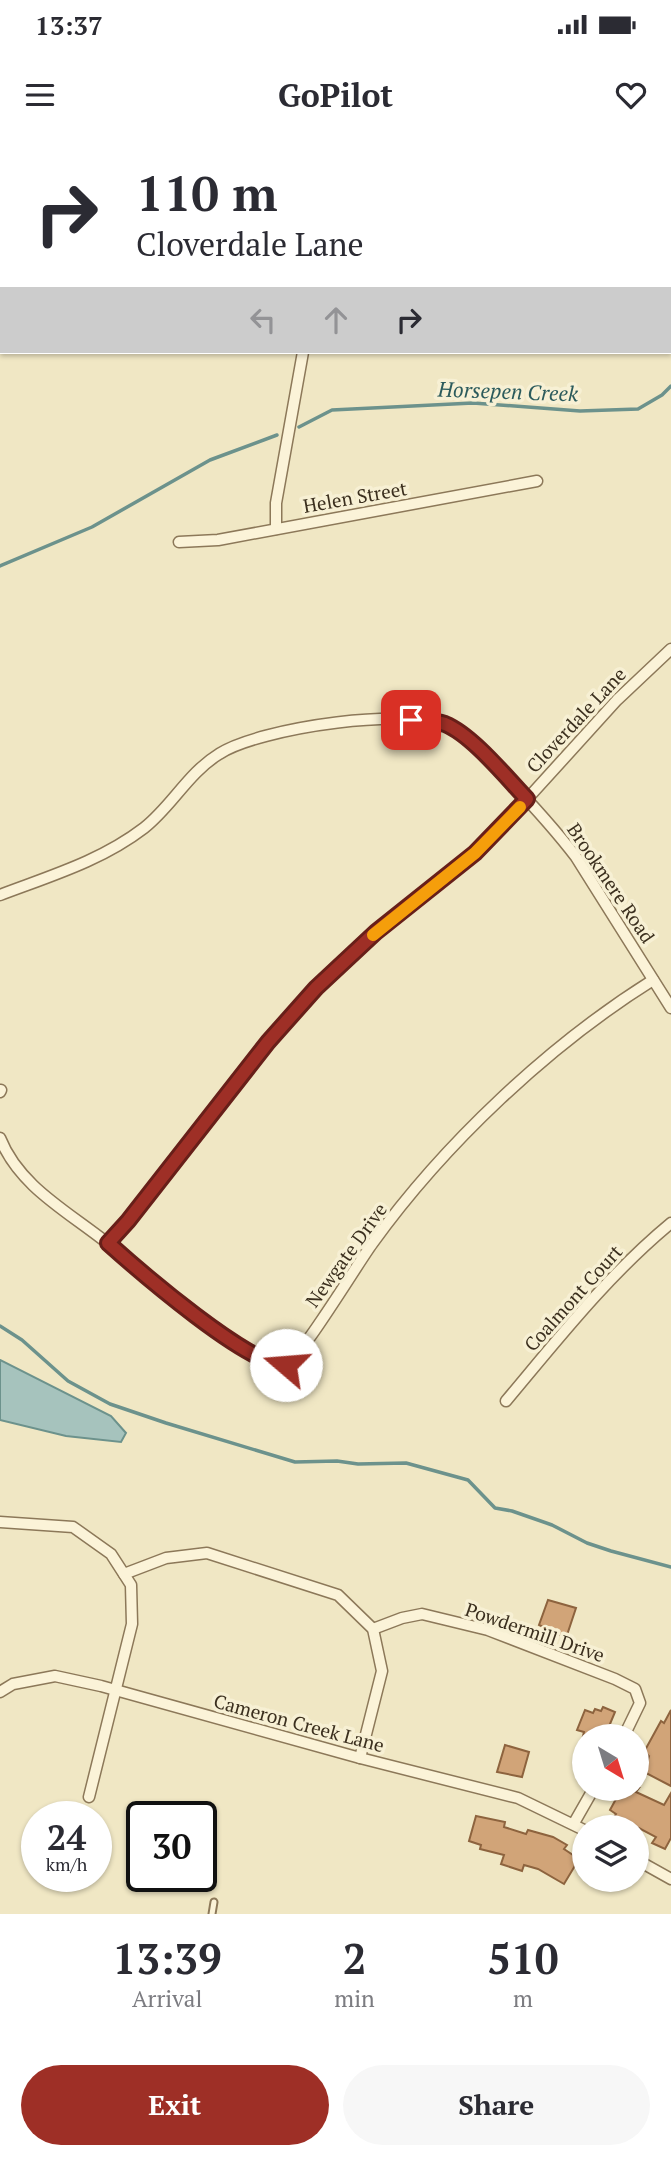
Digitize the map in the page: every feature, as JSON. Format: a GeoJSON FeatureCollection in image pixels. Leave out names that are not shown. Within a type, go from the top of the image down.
{"type":"FeatureCollection","features":[{"type":"Feature","properties":{"kind":"street"},"geometry":{"type":"LineString","coordinates":[[276,529],[276,503],[303,354]]}},
{"type":"Feature","properties":{"kind":"street","name":"Helen Street"},"geometry":{"type":"LineString","coordinates":[[179,542],[218,540],[537,481]]}},
{"type":"Feature","properties":{"kind":"street","name":"Cloverdale Lane"},"geometry":{"type":"LineString","coordinates":[[108,1243],[268,1042],[316,988],[376,932],[475,853],[617,700],[671,649]]}},
{"type":"Feature","properties":{"kind":"street","name":"Brookmere Road"},"geometry":{"type":"LineString","coordinates":[[0,895],[81,865],[122,842],[162,811],[193,775],[211,759],[235,745],[272,733],[363,721],[437,722],[465,737],[527,799],[576,857],[671,1008]]}},
{"type":"Feature","properties":{"kind":"street","name":"Newgate Drive"},"geometry":{"type":"LineString","coordinates":[[0,1138],[23,1177],[108,1243],[136,1269],[209,1324],[265,1361],[277,1366],[286,1365],[304,1346],[379,1235],[460,1140],[595,1019],[653,980]]}},
{"type":"Feature","properties":{"kind":"street","name":"Coalmont Court"},"geometry":{"type":"LineString","coordinates":[[506,1401],[582,1310],[633,1256],[671,1223]]}},
{"type":"Feature","properties":{"kind":"street"},"geometry":{"type":"LineString","coordinates":[[0,1522],[73,1527],[111,1554],[131,1586],[132,1625],[89,1797]]}},
{"type":"Feature","properties":{"kind":"street"},"geometry":{"type":"LineString","coordinates":[[124,1574],[166,1558],[207,1553],[338,1595],[373,1629],[382,1671],[360,1758]]}},
{"type":"Feature","properties":{"kind":"street","name":"Powdermill Drive"},"geometry":{"type":"LineString","coordinates":[[373,1629],[422,1614],[488,1630],[635,1689],[640,1703],[630,1724]]}},
{"type":"Feature","properties":{"kind":"street","name":"Cameron Creek Lane"},"geometry":{"type":"LineString","coordinates":[[0,1692],[13,1684],[55,1676],[518,1798],[572,1822]]}},
{"type":"Feature","properties":{"kind":"street"},"geometry":{"type":"LineString","coordinates":[[649,1867],[671,1879]]}},
{"type":"Feature","properties":{"kind":"lane"},"geometry":{"type":"LineString","coordinates":[[212,1914],[214,1902]]}},
{"type":"Feature","properties":{"kind":"water"},"geometry":{"type":"Polygon","coordinates":[[[0,1360],[111,1416],[126,1433],[121,1442],[66,1436],[0,1420],[0,1360]]]}},
{"type":"Feature","properties":{"kind":"building"},"geometry":{"type":"Polygon","coordinates":[[[548,1600],[576,1608],[566,1638],[539,1625],[548,1600]]]}},
{"type":"Feature","properties":{"kind":"building"},"geometry":{"type":"Polygon","coordinates":[[[603,1707],[615,1712],[610,1724],[579,1724],[585,1710],[593,1713],[595,1709],[601,1711],[603,1707]]]}},
{"type":"Feature","properties":{"kind":"building"},"geometry":{"type":"Polygon","coordinates":[[[671,1710],[671,1786],[649,1775],[649,1743],[661,1721],[664,1723],[671,1710]]]}},
{"type":"Feature","properties":{"kind":"building"},"geometry":{"type":"Polygon","coordinates":[[[505,1745],[529,1752],[522,1777],[497,1772],[505,1745]]]}},
{"type":"Feature","properties":{"kind":"building"},"geometry":{"type":"Polygon","coordinates":[[[671,1793],[671,1838],[665,1849],[652,1843],[656,1837],[649,1833],[649,1815],[615,1815],[610,1810],[615,1801],[649,1801],[649,1798],[664,1805],[671,1793]]]}},
{"type":"Feature","properties":{"kind":"building"},"geometry":{"type":"Polygon","coordinates":[[[476,1816],[505,1822],[504,1827],[526,1834],[528,1830],[553,1837],[567,1845],[564,1849],[572,1854],[572,1871],[564,1884],[538,1869],[524,1865],[522,1871],[501,1864],[504,1855],[480,1849],[481,1845],[469,1841],[476,1816]]]}},
{"type":"Feature","properties":{"kind":"waterway","name":"Horsepen Creek"},"geometry":{"type":"LineString","coordinates":[[299,427],[332,410],[473,403],[580,411],[638,409],[662,395],[671,386]]}},
{"type":"Feature","properties":{"kind":"waterway","name":"Horsepen Creek"},"geometry":{"type":"LineString","coordinates":[[0,566],[92,527],[210,460],[277,435]]}},
{"type":"Feature","properties":{"kind":"waterway"},"geometry":{"type":"LineString","coordinates":[[0,1326],[22,1340],[68,1381],[110,1404],[295,1462],[406,1463],[468,1480],[495,1508],[552,1525],[587,1543],[671,1567]]}},
{"type":"Feature","properties":{"kind":"slow traffic"},"geometry":{"type":"LineString","coordinates":[[373,935],[475,853],[520,807]]}},
{"type":"Feature","properties":{"kind":"route"},"geometry":{"type":"LineString","coordinates":[[286,1365],[277,1366],[265,1361],[209,1324],[136,1269],[108,1243],[268,1042],[316,988],[376,932],[475,853],[527,799],[488,758],[456,730],[437,722],[411,720]]}}]}
